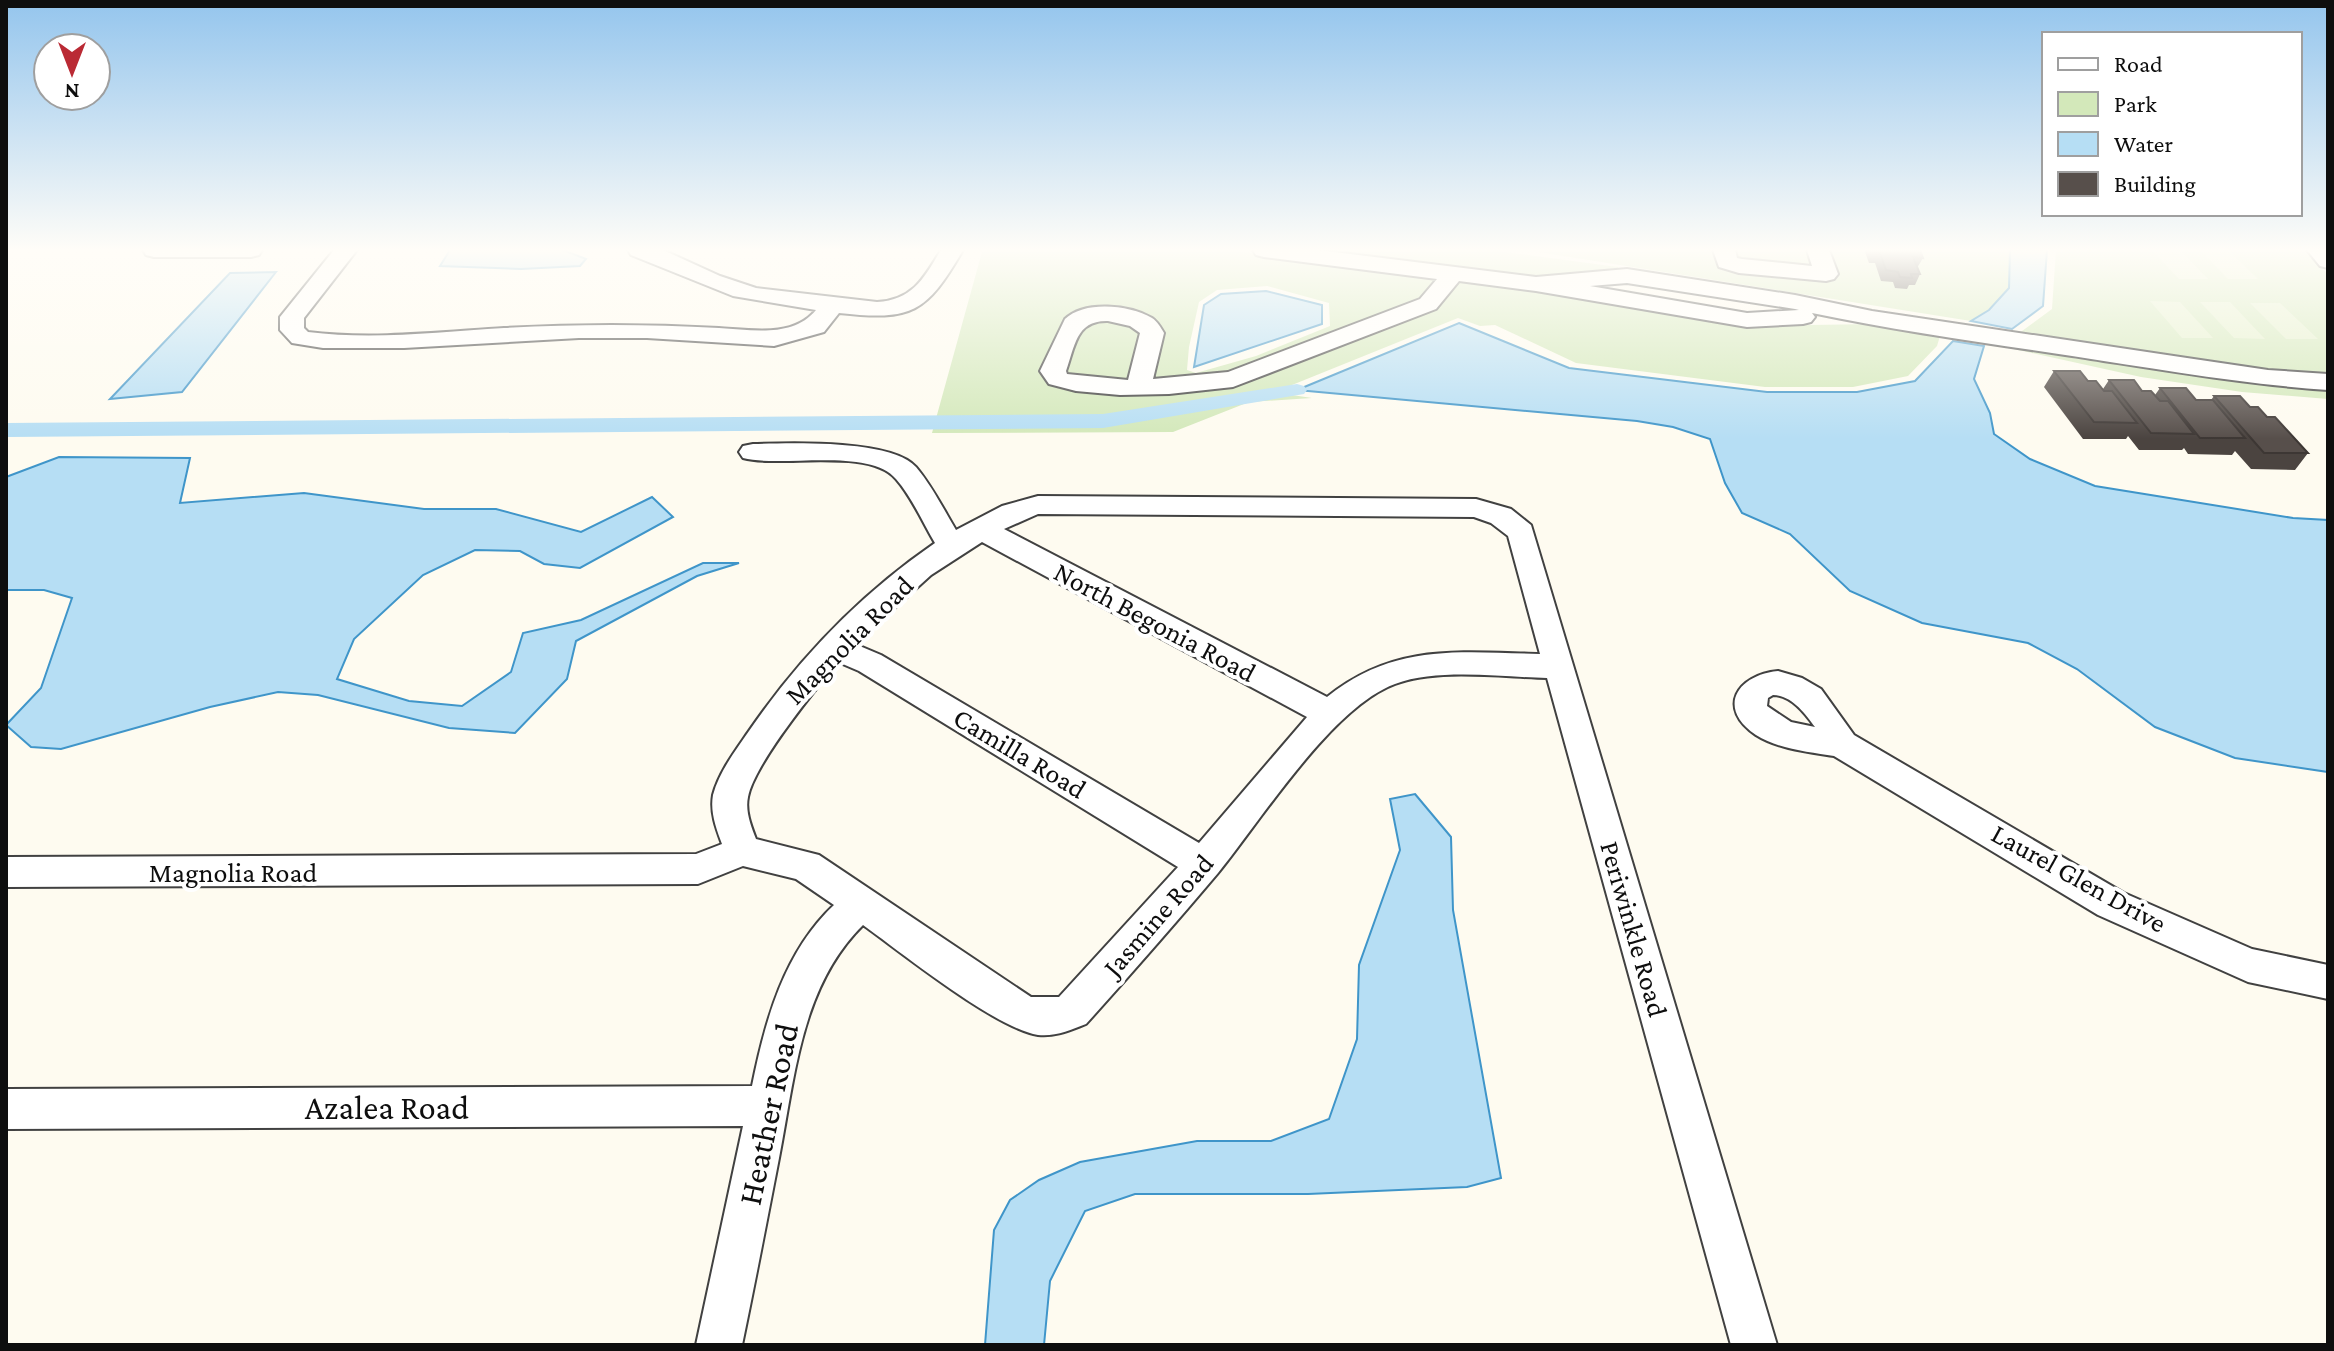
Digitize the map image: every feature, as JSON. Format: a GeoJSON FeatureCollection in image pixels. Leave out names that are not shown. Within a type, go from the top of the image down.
{"type":"FeatureCollection","features":[{"type":"Feature","properties":{"kind":"street"},"geometry":{"type":"LineString","coordinates":[[295,313],[292,317],[292,330],[301,338],[323,341],[404,341],[520,333],[647,331],[774,339],[815,327],[826,313]]}},
{"type":"Feature","properties":{"kind":"street"},"geometry":{"type":"LineString","coordinates":[[1139,385],[1207,384],[1233,379],[1404,313]]}},
{"type":"Feature","properties":{"kind":"street"},"geometry":{"type":"LineString","coordinates":[[1698,313],[1747,320],[1872,318]]}},
{"type":"Feature","properties":{"kind":"street"},"geometry":{"type":"LineString","coordinates":[[1848,313],[2268,378],[2328,382]]}},
{"type":"Feature","properties":{"kind":"street"},"geometry":{"type":"LineString","coordinates":[[753,452],[842,454],[893,463],[905,471],[951,545]]}},
{"type":"Feature","properties":{"kind":"street","name":"Magnolia Road"},"geometry":{"type":"LineString","coordinates":[[6,872],[698,869],[742,851],[730,812],[733,788],[785,702],[895,588],[951,545],[1016,510],[1038,505],[1476,508],[1507,519]]}},
{"type":"Feature","properties":{"kind":"street","name":"Periwinkle Road"},"geometry":{"type":"LineString","coordinates":[[1507,519],[1521,532],[1754,1345]]}},
{"type":"Feature","properties":{"kind":"street","name":"North Begonia Road"},"geometry":{"type":"LineString","coordinates":[[981,529],[1330,714]]}},
{"type":"Feature","properties":{"kind":"street","name":"Camilla Road"},"geometry":{"type":"LineString","coordinates":[[834,648],[870,663],[1203,864]]}},
{"type":"Feature","properties":{"kind":"street","name":"Jasmine Road"},"geometry":{"type":"LineString","coordinates":[[742,851],[806,866],[1019,1011],[1037,1018],[1056,1017],[1072,1011],[1203,864],[1330,714],[1367,683],[1400,671],[1450,666],[1559,666]]}},
{"type":"Feature","properties":{"kind":"street","name":"Laurel Glen Drive"},"geometry":{"type":"LineString","coordinates":[[1842,744],[2111,904],[2248,965],[2328,982]]}},
{"type":"Feature","properties":{"kind":"street","name":"Heather Road"},"geometry":{"type":"LineString","coordinates":[[719,1345],[785,1023],[798,987],[832,931],[860,904]]}},
{"type":"Feature","properties":{"kind":"street","name":"Azalea Road"},"geometry":{"type":"LineString","coordinates":[[6,1109],[768,1106]]}},
{"type":"Feature","properties":{"kind":"green space"},"geometry":{"type":"Polygon","coordinates":[[[965,313],[1197,313],[1187,370],[1196,373],[1256,356],[1330,326],[1329,313],[1674,313],[1748,326],[1874,324],[1949,336],[1940,336],[1937,346],[1908,376],[1853,387],[1765,387],[1576,363],[1495,325],[1480,326],[1458,318],[1292,385],[1289,390],[1292,395],[1312,398],[1249,402],[1173,432],[932,433],[965,313]]]}},
{"type":"Feature","properties":{"kind":"green space"},"geometry":{"type":"Polygon","coordinates":[[[1874,313],[2018,334],[2046,313],[2328,313],[2328,376],[2264,372],[1874,313]]]}},
{"type":"Feature","properties":{"kind":"green space"},"geometry":{"type":"Polygon","coordinates":[[[1921,313],[1984,313],[1971,321],[1921,313]]]}},
{"type":"Feature","properties":{"kind":"green space"},"geometry":{"type":"Polygon","coordinates":[[[2160,313],[2190,313],[2213,338],[2182,338],[2160,313]]]}},
{"type":"Feature","properties":{"kind":"green space"},"geometry":{"type":"Polygon","coordinates":[[[2210,313],[2240,313],[2265,339],[2234,338],[2210,313]]]}},
{"type":"Feature","properties":{"kind":"green space"},"geometry":{"type":"Polygon","coordinates":[[[2260,313],[2291,313],[2318,339],[2286,339],[2260,313]]]}},
{"type":"Feature","properties":{"kind":"green space"},"geometry":{"type":"Polygon","coordinates":[[[1991,344],[2328,389],[2328,399],[2242,392],[2141,377],[1991,344]]]}},
{"type":"Feature","properties":{"kind":"water"},"geometry":{"type":"Polygon","coordinates":[[[192,313],[244,313],[182,392],[110,399],[192,313]]]}},
{"type":"Feature","properties":{"kind":"water"},"geometry":{"type":"Polygon","coordinates":[[[1203,313],[1322,313],[1322,324],[1194,367],[1203,313]]]}},
{"type":"Feature","properties":{"kind":"water"},"geometry":{"type":"Polygon","coordinates":[[[1984,313],[2034,313],[2012,329],[1971,321],[1984,313]]]}},
{"type":"Feature","properties":{"kind":"water"},"geometry":{"type":"Polygon","coordinates":[[[1459,323],[1569,368],[1767,392],[1857,392],[1915,381],[1953,341],[1984,346],[1974,379],[1990,413],[1994,434],[2030,459],[2095,486],[2293,518],[2328,520],[2328,772],[2235,758],[2155,727],[2077,669],[2028,643],[1922,623],[1850,591],[1790,534],[1742,513],[1725,483],[1710,439],[1673,427],[1637,421],[1297,390],[1459,323]]]}},
{"type":"Feature","properties":{"kind":"water"},"geometry":{"type":"Polygon","coordinates":[[[59,457],[190,458],[180,503],[304,493],[424,509],[496,509],[581,532],[652,497],[673,517],[580,568],[544,564],[520,551],[475,550],[423,575],[354,639],[337,679],[409,701],[462,706],[511,672],[523,633],[581,620],[703,563],[739,563],[697,576],[576,641],[567,679],[515,733],[449,728],[318,695],[278,692],[210,707],[61,749],[31,747],[6,725],[41,688],[72,598],[44,590],[6,590],[6,477],[59,457]]]}},
{"type":"Feature","properties":{"kind":"water"},"geometry":{"type":"Polygon","coordinates":[[[1415,794],[1451,837],[1453,910],[1501,1178],[1467,1187],[1308,1194],[1135,1194],[1085,1211],[1050,1281],[1044,1345],[985,1345],[994,1230],[1010,1200],[1039,1180],[1080,1162],[1197,1141],[1271,1141],[1329,1119],[1357,1039],[1359,965],[1400,850],[1390,799],[1415,794]]]}},
{"type":"Feature","properties":{"kind":"building"},"geometry":{"type":"Polygon","coordinates":[[[2054,371],[2080,371],[2088,381],[2096,381],[2104,391],[2112,391],[2137,423],[2094,422],[2054,371]]]}},
{"type":"Feature","properties":{"kind":"building"},"geometry":{"type":"Polygon","coordinates":[[[2109,380],[2134,380],[2142,391],[2151,391],[2160,401],[2168,401],[2194,434],[2151,433],[2109,380]]]}},
{"type":"Feature","properties":{"kind":"building"},"geometry":{"type":"Polygon","coordinates":[[[2160,388],[2186,388],[2196,400],[2213,400],[2245,438],[2200,438],[2160,388]]]}},
{"type":"Feature","properties":{"kind":"building"},"geometry":{"type":"Polygon","coordinates":[[[2214,396],[2240,396],[2250,407],[2258,407],[2267,417],[2275,417],[2308,453],[2264,453],[2214,396]]]}},
{"type":"Feature","properties":{"kind":"waterway"},"geometry":{"type":"LineString","coordinates":[[6,430],[1103,421],[1297,390]]}}]}
